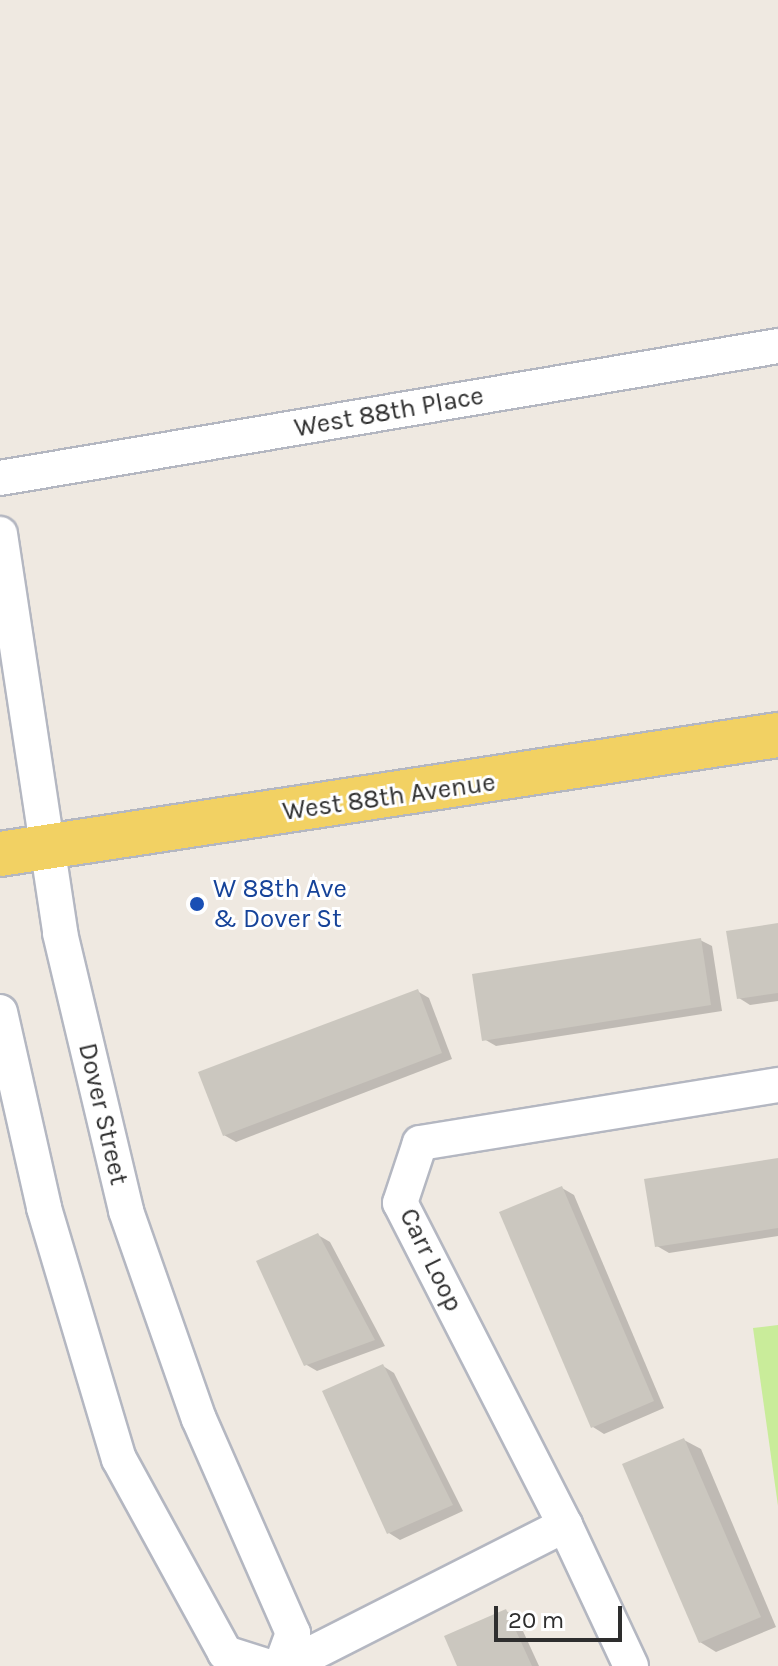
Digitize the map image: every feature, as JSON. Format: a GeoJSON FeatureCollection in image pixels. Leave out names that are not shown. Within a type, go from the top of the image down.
{"type":"FeatureCollection","features":[{"type":"Feature","properties":{"kind":"main road","name":"West 88th Avenue"},"geometry":{"type":"LineString","coordinates":[[0,854],[778,735]]}},
{"type":"Feature","properties":{"kind":"street","name":"West 88th Place"},"geometry":{"type":"LineString","coordinates":[[0,478],[778,346]]}},
{"type":"Feature","properties":{"kind":"street","name":"Dover Street"},"geometry":{"type":"LineString","coordinates":[[0,534],[45,847],[63,947],[126,1211],[199,1419],[293,1633],[281,1666]]}},
{"type":"Feature","properties":{"kind":"street"},"geometry":{"type":"LineString","coordinates":[[0,1012],[44,1208],[119,1459],[225,1653],[266,1666]]}},
{"type":"Feature","properties":{"kind":"street","name":"Carr Loop"},"geometry":{"type":"LineString","coordinates":[[631,1666],[565,1525],[400,1203],[420,1143],[778,1085]]}},
{"type":"Feature","properties":{"kind":"street"},"geometry":{"type":"LineString","coordinates":[[287,1666],[565,1525]]}},
{"type":"Feature","properties":{"kind":"green space"},"geometry":{"type":"Polygon","coordinates":[[[778,1325],[778,1506],[753,1328],[778,1325]]]}},
{"type":"Feature","properties":{"kind":"building"},"geometry":{"type":"Polygon","coordinates":[[[778,923],[778,993],[737,999],[726,931],[778,923]]]}},
{"type":"Feature","properties":{"kind":"building"},"geometry":{"type":"Polygon","coordinates":[[[701,938],[711,1005],[482,1041],[472,974],[701,938]]]}},
{"type":"Feature","properties":{"kind":"building"},"geometry":{"type":"Polygon","coordinates":[[[418,989],[442,1053],[223,1136],[198,1072],[418,989]]]}},
{"type":"Feature","properties":{"kind":"building"},"geometry":{"type":"Polygon","coordinates":[[[778,1158],[778,1228],[655,1247],[644,1179],[778,1158]]]}},
{"type":"Feature","properties":{"kind":"building"},"geometry":{"type":"Polygon","coordinates":[[[562,1186],[654,1401],[591,1428],[499,1212],[562,1186]]]}},
{"type":"Feature","properties":{"kind":"building"},"geometry":{"type":"Polygon","coordinates":[[[318,1233],[375,1340],[304,1366],[256,1261],[318,1233]]]}},
{"type":"Feature","properties":{"kind":"building"},"geometry":{"type":"Polygon","coordinates":[[[383,1364],[453,1505],[387,1534],[322,1391],[383,1364]]]}},
{"type":"Feature","properties":{"kind":"building"},"geometry":{"type":"Polygon","coordinates":[[[684,1438],[761,1617],[699,1643],[622,1464],[684,1438]]]}},
{"type":"Feature","properties":{"kind":"building"},"geometry":{"type":"Polygon","coordinates":[[[506,1609],[532,1666],[457,1666],[444,1636],[506,1609]]]}},
{"type":"Feature","properties":{"kind":"place","name":"W 88th Ave & Dover St"},"geometry":{"type":"Point","coordinates":[197,904]}}]}
